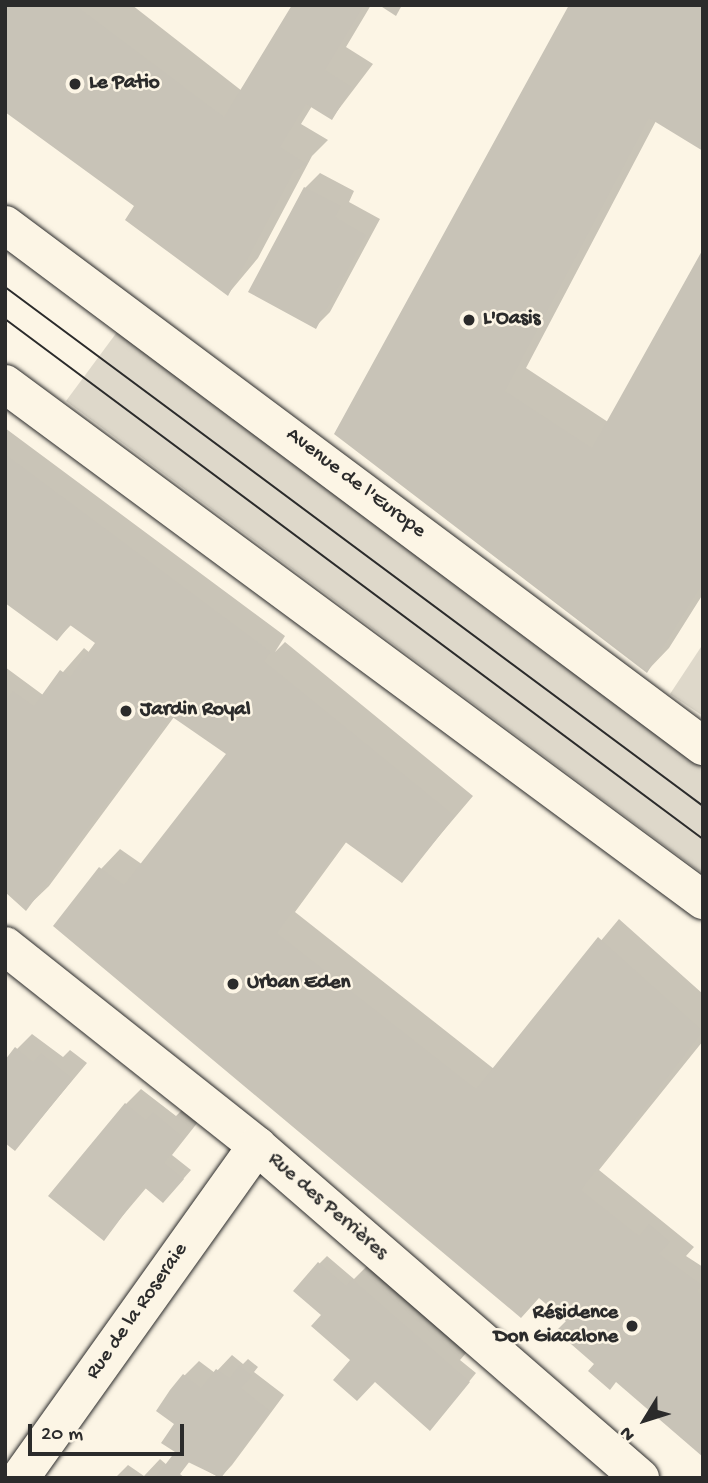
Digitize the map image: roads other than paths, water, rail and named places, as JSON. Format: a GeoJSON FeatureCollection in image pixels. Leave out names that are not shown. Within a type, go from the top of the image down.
{"type":"FeatureCollection","features":[{"type":"Feature","properties":{"kind":"main road","name":"Avenue de l'Europe"},"geometry":{"type":"LineString","coordinates":[[5,226],[703,746]]}},
{"type":"Feature","properties":{"kind":"main road"},"geometry":{"type":"LineString","coordinates":[[5,384],[703,900]]}},
{"type":"Feature","properties":{"kind":"main road","name":"Rue des Perrières"},"geometry":{"type":"LineString","coordinates":[[5,946],[257,1146],[640,1478]]}},
{"type":"Feature","properties":{"kind":"main road","name":"Rue de la Roseraie"},"geometry":{"type":"LineString","coordinates":[[20,1478],[257,1146]]}},
{"type":"Feature","properties":{"kind":"tram line"},"geometry":{"type":"LineString","coordinates":[[5,287],[703,806]]}},
{"type":"Feature","properties":{"kind":"tram line"},"geometry":{"type":"LineString","coordinates":[[5,319],[703,839]]}},
{"type":"Feature","properties":{"kind":"place","name":"Le Patio"},"geometry":{"type":"Point","coordinates":[75,84]}},
{"type":"Feature","properties":{"kind":"place","name":"L'Oasis"},"geometry":{"type":"Point","coordinates":[469,320]}},
{"type":"Feature","properties":{"kind":"place","name":"Jardin Royal"},"geometry":{"type":"Point","coordinates":[126,711]}},
{"type":"Feature","properties":{"kind":"place","name":"Urban Eden"},"geometry":{"type":"Point","coordinates":[233,984]}},
{"type":"Feature","properties":{"kind":"place","name":"Résidence Don Giacalone"},"geometry":{"type":"Point","coordinates":[632,1326]}}]}
